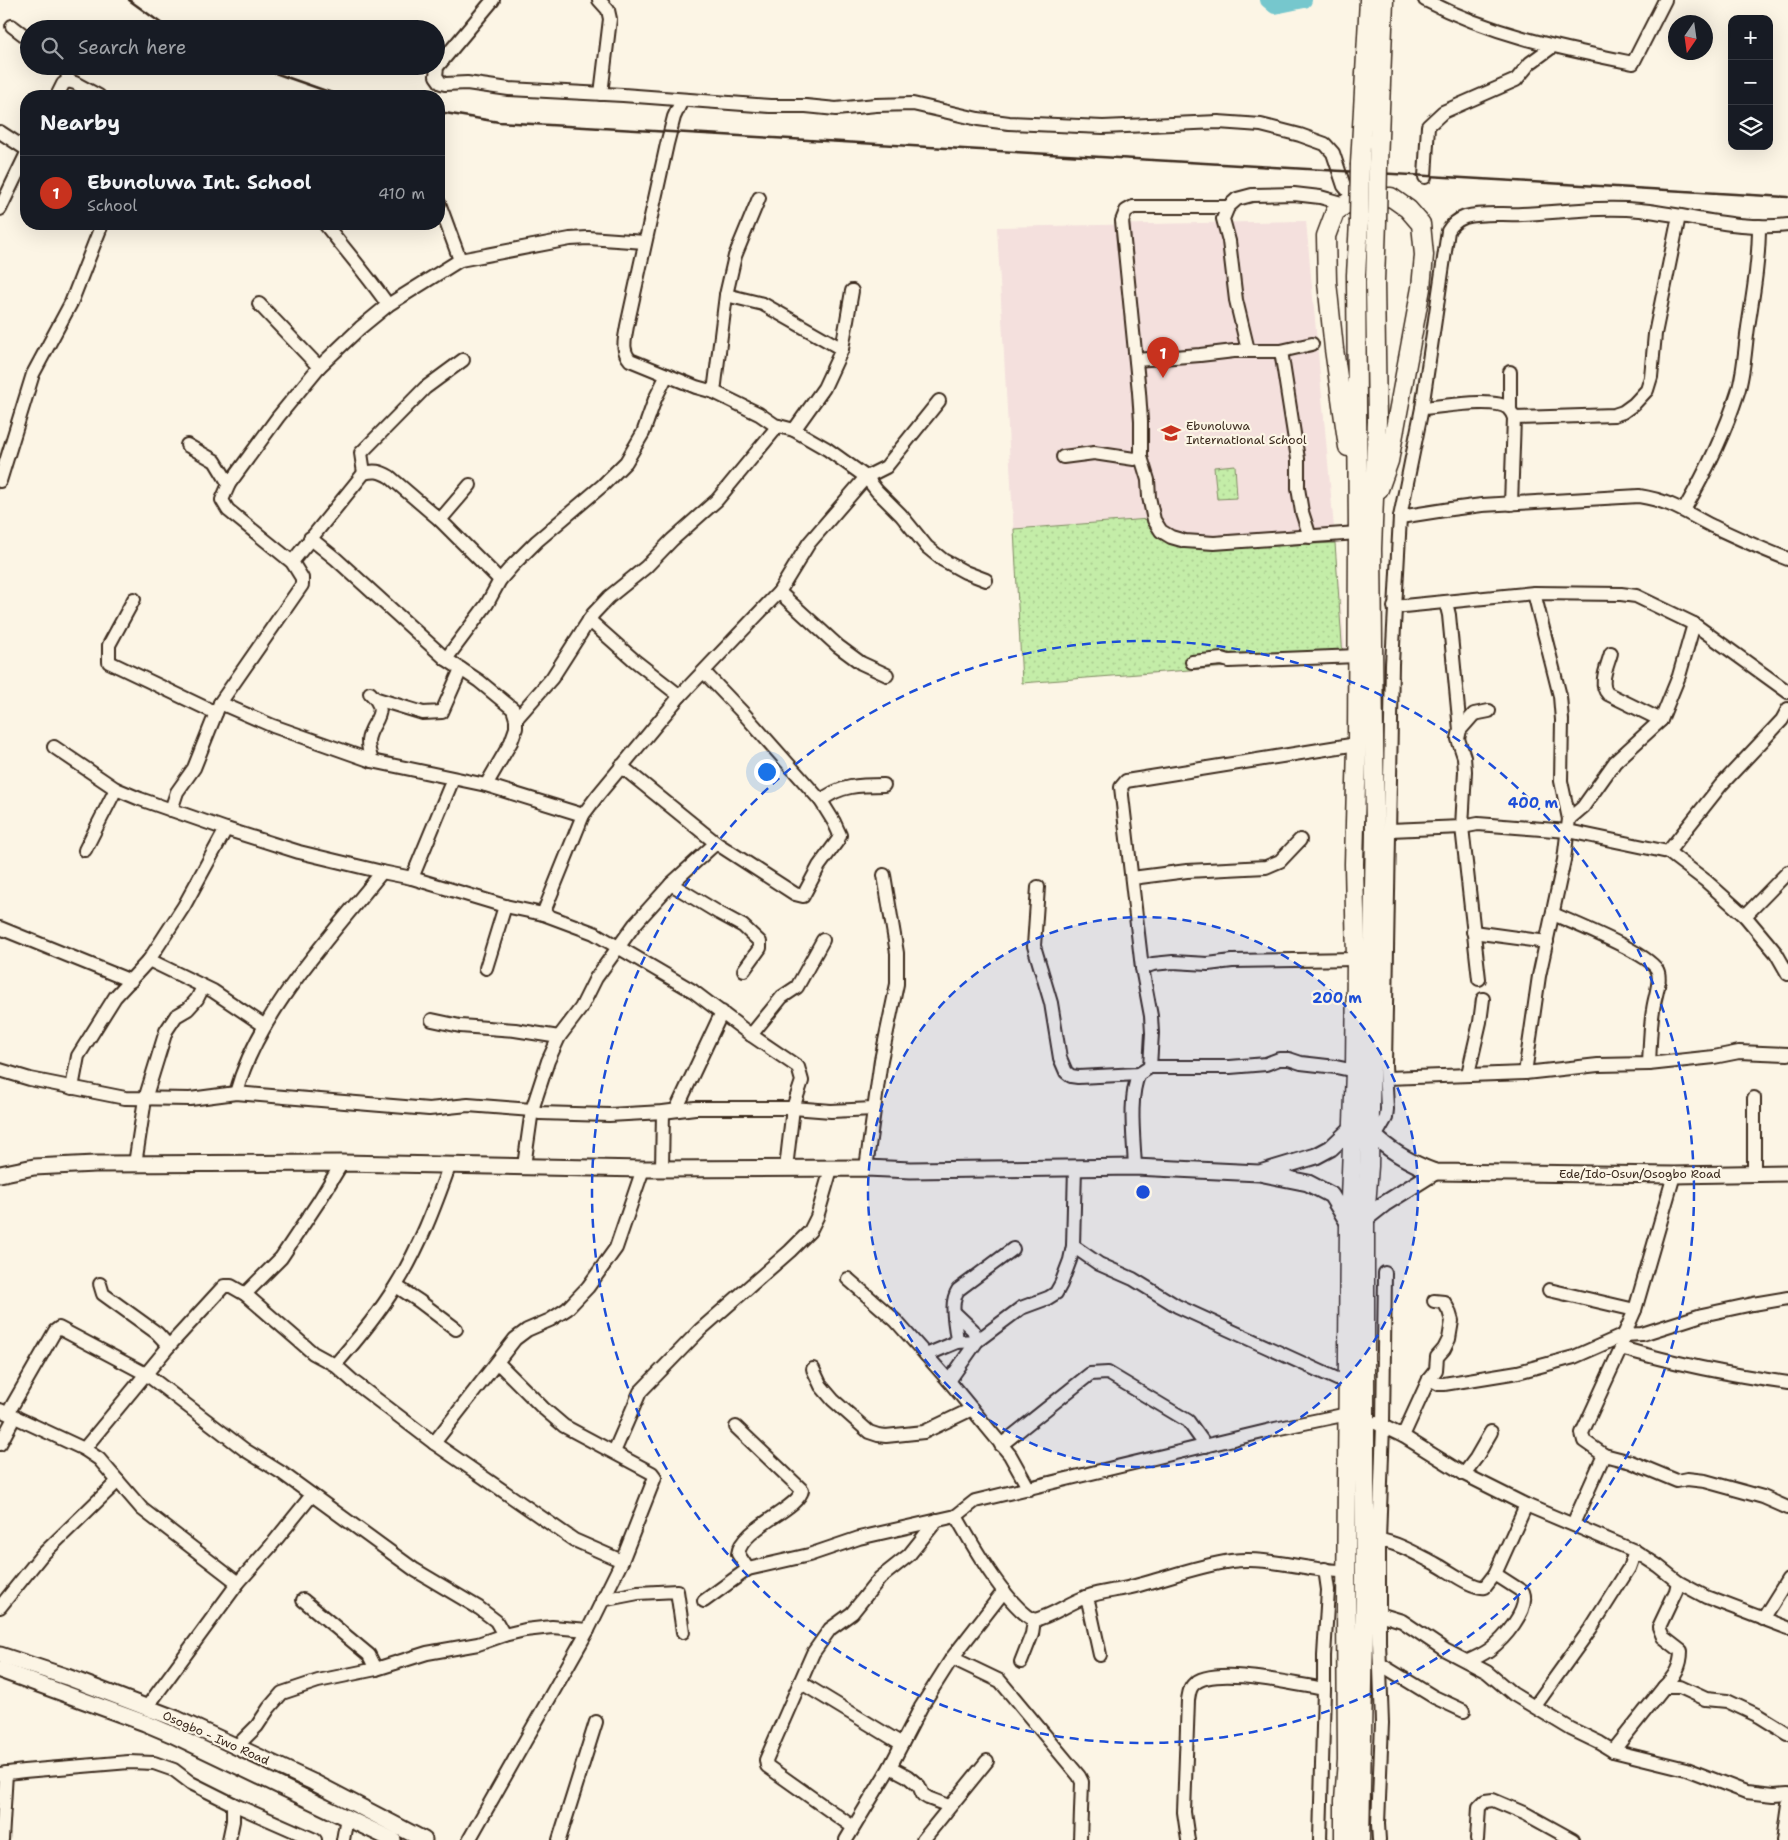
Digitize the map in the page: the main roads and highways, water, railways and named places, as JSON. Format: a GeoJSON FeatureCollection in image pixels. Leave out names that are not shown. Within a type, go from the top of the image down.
{"type":"FeatureCollection","features":[{"type":"Feature","properties":{"kind":"highway"},"geometry":{"type":"LineString","coordinates":[[1360,1840],[1352,1800],[1348,1760],[1346,1609],[1348,1571],[1348,1384],[1357,1222],[1366,1132],[1375,832],[1372,615],[1377,421],[1375,282],[1378,164],[1376,31],[1369,0]]}},
{"type":"Feature","properties":{"kind":"highway"},"geometry":{"type":"LineString","coordinates":[[1366,1132],[1355,1071],[1356,959],[1354,864],[1357,744],[1358,533],[1356,275],[1360,164],[1376,31],[1384,0]]}},
{"type":"Feature","properties":{"kind":"highway"},"geometry":{"type":"LineString","coordinates":[[1357,485],[1346,436],[1327,282],[1326,236],[1336,212],[1350,201],[1391,197],[1408,209],[1421,224],[1424,255],[1421,288],[1389,461],[1374,504]]}},
{"type":"Feature","properties":{"kind":"highway"},"geometry":{"type":"LineString","coordinates":[[1344,1840],[1352,1800],[1371,1639],[1375,1422],[1357,1222]]}},
{"type":"Feature","properties":{"kind":"main road"},"geometry":{"type":"LineString","coordinates":[[0,1174],[58,1166],[135,1164],[450,1164],[643,1169],[866,1168],[930,1170],[1135,1167],[1238,1174],[1259,1173],[1316,1156],[1366,1132],[1392,1151],[1435,1172]]}},
{"type":"Feature","properties":{"kind":"main road"},"geometry":{"type":"LineString","coordinates":[[1259,1173],[1308,1183],[1318,1188],[1331,1196],[1357,1222],[1435,1172]]}},
{"type":"Feature","properties":{"kind":"main road","name":"Ede/Ido-Osun/Osogbo Road"},"geometry":{"type":"LineString","coordinates":[[1435,1172],[1674,1175],[1788,1173]]}},
{"type":"Feature","properties":{"kind":"main road","name":"Osogbo - Iwo Road"},"geometry":{"type":"LineString","coordinates":[[0,1655],[67,1677],[177,1720],[313,1782],[424,1840]]}},
{"type":"Feature","properties":{"kind":"main road","name":"Osogbo - Iwo Road"},"geometry":{"type":"LineString","coordinates":[[0,1670],[145,1722],[393,1840]]}},
{"type":"Feature","properties":{"kind":"main road"},"geometry":{"type":"LineString","coordinates":[[171,1734],[177,1720]]}},
{"type":"Feature","properties":{"kind":"waterway"},"geometry":{"type":"LineString","coordinates":[[1268,0],[1275,6],[1304,0]]}},
{"type":"Feature","properties":{"kind":"railway"},"geometry":{"type":"LineString","coordinates":[[129,0],[157,20]]}},
{"type":"Feature","properties":{"kind":"railway"},"geometry":{"type":"LineString","coordinates":[[281,75],[323,90]]}},
{"type":"Feature","properties":{"kind":"railway"},"geometry":{"type":"LineString","coordinates":[[445,113],[499,122],[1788,197]]}},
{"type":"Feature","properties":{"kind":"place","name":"Ebunoluwa Int. School"},"geometry":{"type":"Point","coordinates":[1163,378]}},
{"type":"Feature","properties":{"kind":"place","name":"Ebunoluwa International School"},"geometry":{"type":"Point","coordinates":[1171,433]}}]}
